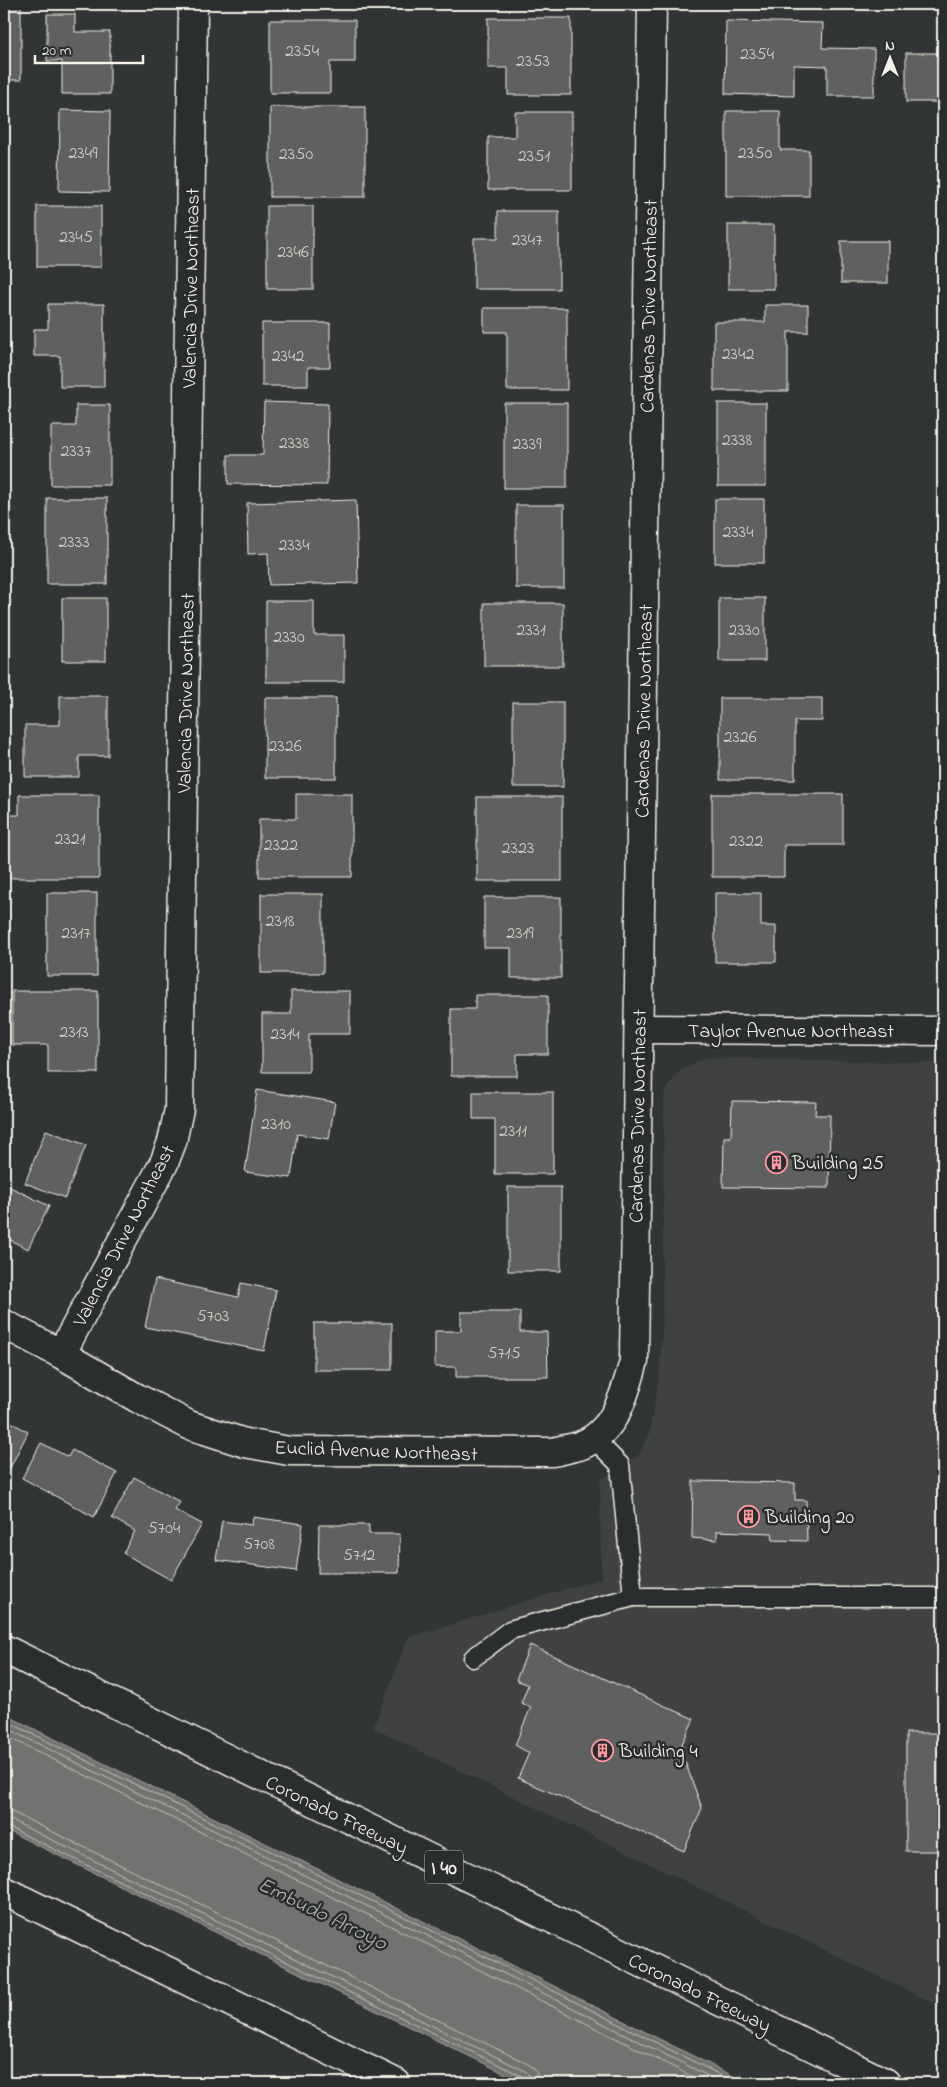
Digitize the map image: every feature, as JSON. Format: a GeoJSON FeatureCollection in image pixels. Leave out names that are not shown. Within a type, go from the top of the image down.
{"type":"FeatureCollection","features":[{"type":"Feature","properties":{"kind":"main road","name":"Valencia Drive Northeast"},"geometry":{"type":"LineString","coordinates":[[60,1354],[164,1163],[172,1142],[179,1110],[193,4]]}},
{"type":"Feature","properties":{"kind":"main road","name":"Cardenas Drive Northeast"},"geometry":{"type":"LineString","coordinates":[[615,1416],[626,1391],[634,1361],[652,4]]}},
{"type":"Feature","properties":{"kind":"main road","name":"Taylor Avenue Northeast"},"geometry":{"type":"LineString","coordinates":[[639,1029],[943,1031]]}},
{"type":"Feature","properties":{"kind":"main road","name":"Euclid Avenue Northeast"},"geometry":{"type":"LineString","coordinates":[[4,1324],[189,1425],[245,1443],[289,1451],[553,1452],[581,1445],[601,1434],[615,1416]]}},
{"type":"Feature","properties":{"kind":"main road","name":"Coronado Freeway"},"geometry":{"type":"LineString","coordinates":[[4,1649],[886,2083]]}},
{"type":"Feature","properties":{"kind":"main road"},"geometry":{"type":"LineString","coordinates":[[4,1891],[396,2083]]}},
{"type":"Feature","properties":{"kind":"lane"},"geometry":{"type":"LineString","coordinates":[[593,1438],[620,1465],[633,1597]]}},
{"type":"Feature","properties":{"kind":"lane"},"geometry":{"type":"LineString","coordinates":[[473,1658],[510,1630],[633,1597],[943,1597]]}},
{"type":"Feature","properties":{"kind":"shaded area"},"geometry":{"type":"Polygon","coordinates":[[[706,1058],[943,1063],[943,2008],[373,1728],[408,1638],[601,1578],[600,1480],[639,1455],[649,1434],[659,1379],[662,1334],[664,1095],[671,1082],[684,1067],[706,1058]]]}},
{"type":"Feature","properties":{"kind":"water","name":"Embudo Arroyo"},"geometry":{"type":"Polygon","coordinates":[[[4,1714],[747,2083],[524,2083],[4,1829],[4,1714]]]}},
{"type":"Feature","properties":{"kind":"building"},"geometry":{"type":"Polygon","coordinates":[[[4,4],[21,4],[21,80],[4,80],[4,4]]]}},
{"type":"Feature","properties":{"kind":"building"},"geometry":{"type":"Polygon","coordinates":[[[47,14],[75,14],[75,32],[110,32],[110,94],[62,94],[62,61],[47,61],[47,14]]]}},
{"type":"Feature","properties":{"kind":"building"},"geometry":{"type":"Polygon","coordinates":[[[488,18],[571,18],[571,95],[508,95],[508,68],[488,68],[488,18]]]}},
{"type":"Feature","properties":{"kind":"building"},"geometry":{"type":"Polygon","coordinates":[[[270,20],[355,20],[355,62],[330,62],[330,93],[270,93],[270,20]]]}},
{"type":"Feature","properties":{"kind":"building"},"geometry":{"type":"Polygon","coordinates":[[[726,21],[823,23],[822,48],[874,49],[874,96],[827,96],[827,66],[794,65],[794,96],[725,94],[726,21]]]}},
{"type":"Feature","properties":{"kind":"building"},"geometry":{"type":"Polygon","coordinates":[[[906,53],[943,53],[943,102],[906,102],[906,53]]]}},
{"type":"Feature","properties":{"kind":"building"},"geometry":{"type":"Polygon","coordinates":[[[270,107],[365,107],[365,197],[270,197],[270,107]]]}},
{"type":"Feature","properties":{"kind":"building"},"geometry":{"type":"Polygon","coordinates":[[[60,110],[110,111],[109,192],[59,191],[60,110]]]}},
{"type":"Feature","properties":{"kind":"building"},"geometry":{"type":"Polygon","coordinates":[[[726,111],[780,111],[780,150],[809,150],[809,196],[726,196],[726,111]]]}},
{"type":"Feature","properties":{"kind":"building"},"geometry":{"type":"Polygon","coordinates":[[[515,112],[572,112],[572,190],[488,190],[488,137],[515,137],[515,112]]]}},
{"type":"Feature","properties":{"kind":"building"},"geometry":{"type":"Polygon","coordinates":[[[37,206],[101,206],[101,267],[37,267],[37,206]]]}},
{"type":"Feature","properties":{"kind":"building"},"geometry":{"type":"Polygon","coordinates":[[[267,206],[313,206],[313,289],[267,289],[267,206]]]}},
{"type":"Feature","properties":{"kind":"building"},"geometry":{"type":"Polygon","coordinates":[[[498,211],[559,211],[559,289],[474,289],[474,238],[498,238],[498,211]]]}},
{"type":"Feature","properties":{"kind":"building"},"geometry":{"type":"Polygon","coordinates":[[[728,225],[774,225],[774,289],[728,289],[728,225]]]}},
{"type":"Feature","properties":{"kind":"building"},"geometry":{"type":"Polygon","coordinates":[[[841,241],[888,241],[888,283],[841,283],[841,241]]]}},
{"type":"Feature","properties":{"kind":"building"},"geometry":{"type":"Polygon","coordinates":[[[48,304],[104,304],[104,387],[60,387],[60,356],[34,356],[34,329],[48,329],[48,304]]]}},
{"type":"Feature","properties":{"kind":"building"},"geometry":{"type":"Polygon","coordinates":[[[765,305],[808,305],[808,332],[788,332],[788,391],[714,391],[714,322],[765,322],[765,305]]]}},
{"type":"Feature","properties":{"kind":"building"},"geometry":{"type":"Polygon","coordinates":[[[484,308],[567,308],[567,390],[507,390],[507,332],[484,332],[484,308]]]}},
{"type":"Feature","properties":{"kind":"building"},"geometry":{"type":"Polygon","coordinates":[[[262,323],[330,323],[330,367],[308,367],[308,386],[262,386],[262,323]]]}},
{"type":"Feature","properties":{"kind":"building"},"geometry":{"type":"Polygon","coordinates":[[[264,402],[328,404],[327,485],[228,484],[228,455],[263,455],[264,402]]]}},
{"type":"Feature","properties":{"kind":"building"},"geometry":{"type":"Polygon","coordinates":[[[504,403],[567,403],[567,488],[504,488],[504,403]]]}},
{"type":"Feature","properties":{"kind":"building"},"geometry":{"type":"Polygon","coordinates":[[[718,403],[766,403],[766,486],[718,486],[718,403]]]}},
{"type":"Feature","properties":{"kind":"building"},"geometry":{"type":"Polygon","coordinates":[[[76,405],[110,405],[110,485],[51,485],[51,426],[76,426],[76,405]]]}},
{"type":"Feature","properties":{"kind":"building"},"geometry":{"type":"Polygon","coordinates":[[[47,498],[107,498],[107,584],[47,584],[47,498]]]}},
{"type":"Feature","properties":{"kind":"building"},"geometry":{"type":"Polygon","coordinates":[[[715,499],[764,499],[764,563],[715,563],[715,499]]]}},
{"type":"Feature","properties":{"kind":"building"},"geometry":{"type":"Polygon","coordinates":[[[356,500],[358,583],[269,585],[268,553],[248,554],[247,503],[356,500]]]}},
{"type":"Feature","properties":{"kind":"building"},"geometry":{"type":"Polygon","coordinates":[[[516,505],[564,505],[564,588],[516,588],[516,505]]]}},
{"type":"Feature","properties":{"kind":"building"},"geometry":{"type":"Polygon","coordinates":[[[62,598],[106,598],[106,661],[62,661],[62,598]]]}},
{"type":"Feature","properties":{"kind":"building"},"geometry":{"type":"Polygon","coordinates":[[[719,598],[765,598],[765,661],[719,661],[719,598]]]}},
{"type":"Feature","properties":{"kind":"building"},"geometry":{"type":"Polygon","coordinates":[[[266,601],[314,601],[314,635],[344,635],[344,682],[266,682],[266,601]]]}},
{"type":"Feature","properties":{"kind":"building"},"geometry":{"type":"Polygon","coordinates":[[[484,603],[563,603],[563,666],[484,666],[484,603]]]}},
{"type":"Feature","properties":{"kind":"building"},"geometry":{"type":"Polygon","coordinates":[[[60,696],[108,696],[108,756],[79,756],[79,777],[25,777],[25,725],[60,725],[60,696]]]}},
{"type":"Feature","properties":{"kind":"building"},"geometry":{"type":"Polygon","coordinates":[[[265,698],[336,698],[336,778],[265,778],[265,698]]]}},
{"type":"Feature","properties":{"kind":"building"},"geometry":{"type":"Polygon","coordinates":[[[720,698],[822,698],[822,721],[795,721],[795,780],[720,780],[720,698]]]}},
{"type":"Feature","properties":{"kind":"building"},"geometry":{"type":"Polygon","coordinates":[[[513,702],[563,702],[563,787],[513,787],[513,702]]]}},
{"type":"Feature","properties":{"kind":"building"},"geometry":{"type":"Polygon","coordinates":[[[296,794],[352,794],[352,877],[259,877],[259,819],[296,819],[296,794]]]}},
{"type":"Feature","properties":{"kind":"building"},"geometry":{"type":"Polygon","coordinates":[[[712,794],[843,794],[843,845],[784,845],[784,877],[712,877],[712,794]]]}},
{"type":"Feature","properties":{"kind":"building"},"geometry":{"type":"Polygon","coordinates":[[[19,795],[99,795],[99,878],[4,878],[4,815],[19,815],[19,795]]]}},
{"type":"Feature","properties":{"kind":"building"},"geometry":{"type":"Polygon","coordinates":[[[477,797],[562,797],[562,881],[477,881],[477,797]]]}},
{"type":"Feature","properties":{"kind":"building"},"geometry":{"type":"Polygon","coordinates":[[[47,893],[97,893],[97,976],[47,976],[47,893]]]}},
{"type":"Feature","properties":{"kind":"building"},"geometry":{"type":"Polygon","coordinates":[[[715,893],[761,893],[761,926],[776,926],[776,962],[715,962],[715,893]]]}},
{"type":"Feature","properties":{"kind":"building"},"geometry":{"type":"Polygon","coordinates":[[[261,894],[323,894],[323,973],[261,973],[261,894]]]}},
{"type":"Feature","properties":{"kind":"building"},"geometry":{"type":"Polygon","coordinates":[[[484,897],[561,897],[561,978],[511,978],[511,948],[484,948],[484,897]]]}},
{"type":"Feature","properties":{"kind":"building"},"geometry":{"type":"Polygon","coordinates":[[[12,991],[98,991],[98,1073],[48,1073],[48,1045],[12,1045],[12,991]]]}},
{"type":"Feature","properties":{"kind":"building"},"geometry":{"type":"Polygon","coordinates":[[[291,991],[350,991],[350,1034],[309,1034],[309,1072],[262,1072],[262,1014],[291,1014],[291,991]]]}},
{"type":"Feature","properties":{"kind":"building"},"geometry":{"type":"Polygon","coordinates":[[[475,995],[548,995],[548,1054],[517,1054],[517,1076],[451,1076],[451,1009],[475,1009],[475,995]]]}},
{"type":"Feature","properties":{"kind":"building"},"geometry":{"type":"Polygon","coordinates":[[[257,1090],[335,1102],[329,1139],[297,1134],[291,1178],[245,1172],[257,1090]]]}},
{"type":"Feature","properties":{"kind":"building"},"geometry":{"type":"Polygon","coordinates":[[[473,1092],[553,1092],[553,1174],[495,1174],[495,1119],[473,1119],[473,1092]]]}},
{"type":"Feature","properties":{"kind":"building","name":"Building 25"},"geometry":{"type":"Polygon","coordinates":[[[732,1101],[816,1102],[815,1115],[830,1115],[829,1188],[723,1187],[724,1137],[731,1137],[732,1101]]]}},
{"type":"Feature","properties":{"kind":"building"},"geometry":{"type":"Polygon","coordinates":[[[46,1130],[86,1145],[65,1198],[25,1183],[46,1130]]]}},
{"type":"Feature","properties":{"kind":"building"},"geometry":{"type":"Polygon","coordinates":[[[4,1184],[49,1206],[28,1249],[4,1237],[4,1184]]]}},
{"type":"Feature","properties":{"kind":"building"},"geometry":{"type":"Polygon","coordinates":[[[508,1187],[561,1187],[561,1271],[508,1271],[508,1187]]]}},
{"type":"Feature","properties":{"kind":"building"},"geometry":{"type":"Polygon","coordinates":[[[155,1279],[238,1297],[241,1283],[276,1290],[264,1351],[145,1327],[155,1279]]]}},
{"type":"Feature","properties":{"kind":"building"},"geometry":{"type":"Polygon","coordinates":[[[461,1312],[520,1312],[520,1332],[547,1332],[548,1377],[456,1377],[456,1367],[435,1367],[435,1331],[461,1331],[461,1312]]]}},
{"type":"Feature","properties":{"kind":"building"},"geometry":{"type":"Polygon","coordinates":[[[314,1323],[392,1323],[392,1370],[314,1370],[314,1323]]]}},
{"type":"Feature","properties":{"kind":"building"},"geometry":{"type":"Polygon","coordinates":[[[4,1418],[28,1432],[10,1468],[4,1465],[4,1418]]]}},
{"type":"Feature","properties":{"kind":"building"},"geometry":{"type":"Polygon","coordinates":[[[41,1443],[68,1457],[72,1450],[117,1473],[94,1517],[22,1478],[41,1443]]]}},
{"type":"Feature","properties":{"kind":"building"},"geometry":{"type":"Polygon","coordinates":[[[134,1477],[180,1502],[175,1510],[202,1524],[171,1580],[123,1553],[135,1531],[112,1518],[134,1477]]]}},
{"type":"Feature","properties":{"kind":"building","name":"Building 20"},"geometry":{"type":"Polygon","coordinates":[[[693,1481],[795,1483],[795,1500],[806,1500],[807,1541],[773,1540],[772,1533],[717,1531],[717,1540],[692,1538],[693,1481]]]}},
{"type":"Feature","properties":{"kind":"building"},"geometry":{"type":"Polygon","coordinates":[[[253,1517],[303,1524],[296,1571],[216,1560],[222,1521],[252,1525],[253,1517]]]}},
{"type":"Feature","properties":{"kind":"building"},"geometry":{"type":"Polygon","coordinates":[[[319,1525],[369,1525],[369,1534],[400,1534],[399,1573],[318,1573],[319,1525]]]}},
{"type":"Feature","properties":{"kind":"building","name":"Building 4"},"geometry":{"type":"Polygon","coordinates":[[[530,1645],[694,1719],[680,1748],[702,1808],[684,1851],[518,1778],[529,1753],[515,1745],[531,1707],[521,1703],[528,1685],[516,1680],[530,1645]]]}},
{"type":"Feature","properties":{"kind":"building"},"geometry":{"type":"Polygon","coordinates":[[[906,1733],[943,1733],[943,1851],[906,1851],[906,1733]]]}},
{"type":"Feature","properties":{"kind":"place","name":"Building 25"},"geometry":{"type":"Point","coordinates":[776,1162]}},
{"type":"Feature","properties":{"kind":"place","name":"Building 20"},"geometry":{"type":"Point","coordinates":[749,1516]}},
{"type":"Feature","properties":{"kind":"place","name":"Building 4"},"geometry":{"type":"Point","coordinates":[603,1750]}}]}
